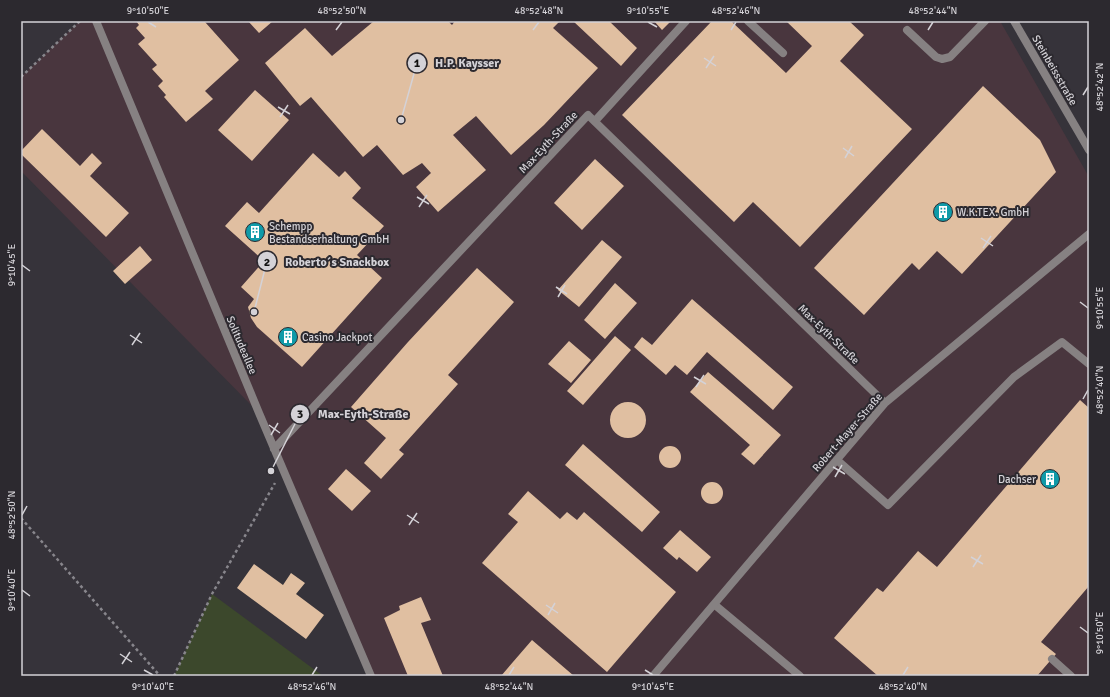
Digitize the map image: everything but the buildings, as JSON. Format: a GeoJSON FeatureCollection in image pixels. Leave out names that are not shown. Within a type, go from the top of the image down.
{"type":"FeatureCollection","features":[{"type":"Feature","properties":{"kind":"street","name":"Solitudeallee"},"geometry":{"type":"LineString","coordinates":[[96,21],[282,469],[371,676]]}},
{"type":"Feature","properties":{"kind":"street"},"geometry":{"type":"LineString","coordinates":[[595,121],[686,21]]}},
{"type":"Feature","properties":{"kind":"street"},"geometry":{"type":"LineString","coordinates":[[748,21],[783,53]]}},
{"type":"Feature","properties":{"kind":"street"},"geometry":{"type":"LineString","coordinates":[[908,30],[936,57],[942,59],[950,57],[985,21]]}},
{"type":"Feature","properties":{"kind":"street","name":"Steinbeissstraße"},"geometry":{"type":"LineString","coordinates":[[1014,21],[1089,150]]}},
{"type":"Feature","properties":{"kind":"street","name":"Max-Eyth-Straße"},"geometry":{"type":"LineString","coordinates":[[274,449],[588,115],[885,403]]}},
{"type":"Feature","properties":{"kind":"street","name":"Robert-Mayer-Straße"},"geometry":{"type":"LineString","coordinates":[[653,676],[885,403],[1089,234]]}},
{"type":"Feature","properties":{"kind":"street"},"geometry":{"type":"LineString","coordinates":[[837,460],[888,505],[1014,377],[1062,342],[1089,364]]}},
{"type":"Feature","properties":{"kind":"street"},"geometry":{"type":"LineString","coordinates":[[715,604],[800,676]]}},
{"type":"Feature","properties":{"kind":"street"},"geometry":{"type":"LineString","coordinates":[[1052,659],[1071,676]]}},
{"type":"Feature","properties":{"kind":"path"},"geometry":{"type":"LineString","coordinates":[[21,77],[80,21]]}},
{"type":"Feature","properties":{"kind":"path"},"geometry":{"type":"LineString","coordinates":[[174,676],[212,594],[282,469]]}},
{"type":"Feature","properties":{"kind":"path"},"geometry":{"type":"LineString","coordinates":[[21,518],[160,676]]}},
{"type":"Feature","properties":{"kind":"shaded area"},"geometry":{"type":"Polygon","coordinates":[[[80,21],[1000,21],[1089,177],[1089,676],[371,676],[259,413],[21,171],[21,77],[80,21]]]}},
{"type":"Feature","properties":{"kind":"green space"},"geometry":{"type":"Polygon","coordinates":[[[212,594],[323,676],[174,676],[212,594]]]}},
{"type":"Feature","properties":{"kind":"place","name":"H.P. Kaysser"},"geometry":{"type":"Point","coordinates":[401,120]}},
{"type":"Feature","properties":{"kind":"place","name":"W.K.TEX. GmbH"},"geometry":{"type":"Point","coordinates":[943,212]}},
{"type":"Feature","properties":{"kind":"place","name":"Schempp Bestandserhaltung GmbH"},"geometry":{"type":"Point","coordinates":[255,232]}},
{"type":"Feature","properties":{"kind":"place","name":"Roberto´s Snackbox"},"geometry":{"type":"Point","coordinates":[254,312]}},
{"type":"Feature","properties":{"kind":"place","name":"Casino Jackpot"},"geometry":{"type":"Point","coordinates":[288,337]}},
{"type":"Feature","properties":{"kind":"place","name":"Max-Eyth-Straße"},"geometry":{"type":"Point","coordinates":[271,471]}},
{"type":"Feature","properties":{"kind":"place","name":"Dachser"},"geometry":{"type":"Point","coordinates":[1050,479]}}]}
